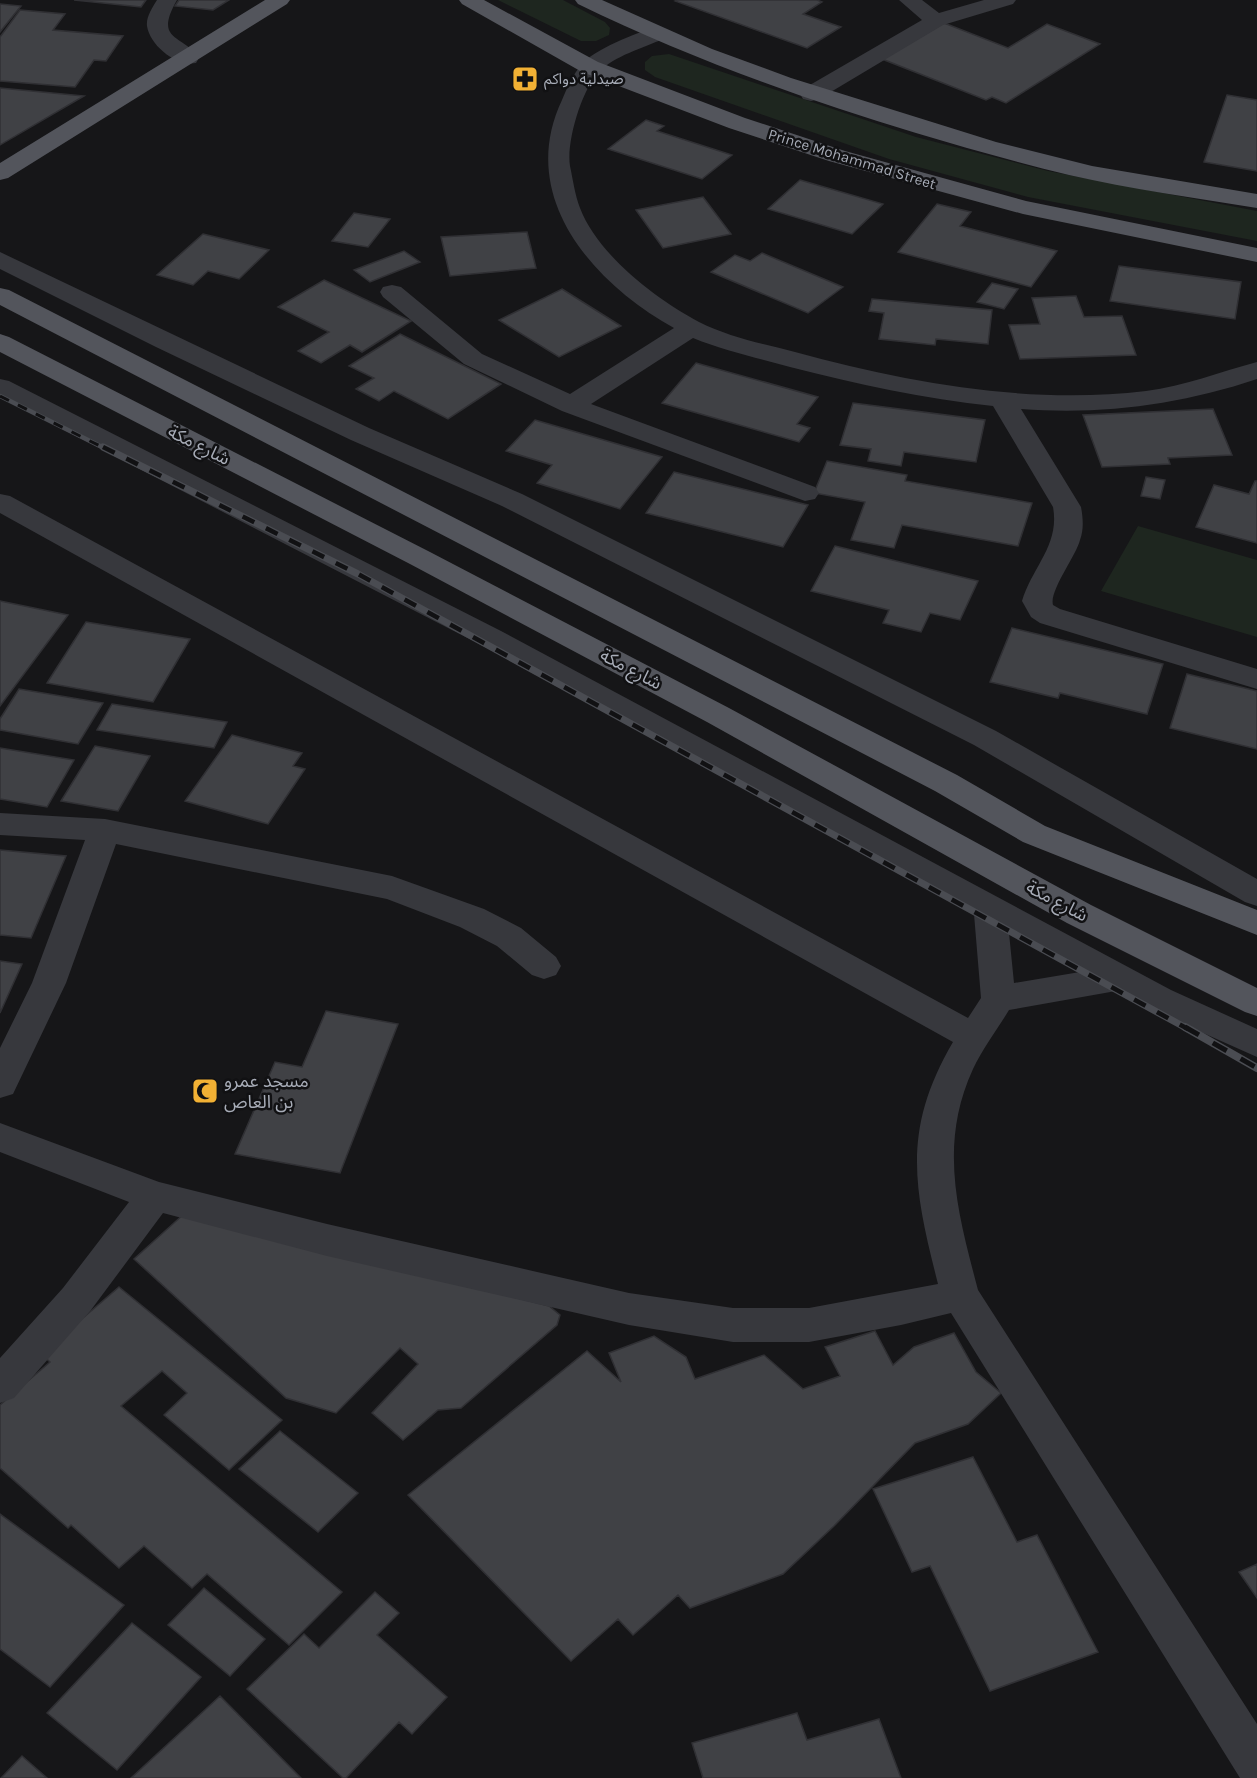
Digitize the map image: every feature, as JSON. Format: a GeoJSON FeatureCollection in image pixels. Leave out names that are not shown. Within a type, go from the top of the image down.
{"type":"FeatureCollection","features":[{"type":"Feature","properties":{"kind":"main road"},"geometry":{"type":"LineString","coordinates":[[0,172],[280,0]]}},
{"type":"Feature","properties":{"kind":"main road","name":"Prince Mohammad Street"},"geometry":{"type":"LineString","coordinates":[[469,0],[590,67],[771,135],[941,186],[1129,230],[1257,255]]}},
{"type":"Feature","properties":{"kind":"main road"},"geometry":{"type":"LineString","coordinates":[[585,0],[655,34],[811,94],[968,141],[1069,168],[1257,201]]}},
{"type":"Feature","properties":{"kind":"main road"},"geometry":{"type":"LineString","coordinates":[[0,295],[946,783],[1034,834],[1257,923]]}},
{"type":"Feature","properties":{"kind":"main road","name":"شارع مكة"},"geometry":{"type":"LineString","coordinates":[[0,342],[440,568],[718,715],[1079,914],[1257,1003]]}},
{"type":"Feature","properties":{"kind":"street"},"geometry":{"type":"LineString","coordinates":[[166,0],[159,12],[156,25],[166,43],[188,58]]}},
{"type":"Feature","properties":{"kind":"street"},"geometry":{"type":"LineString","coordinates":[[909,0],[936,21]]}},
{"type":"Feature","properties":{"kind":"street"},"geometry":{"type":"LineString","coordinates":[[811,94],[936,21],[1005,0]]}},
{"type":"Feature","properties":{"kind":"street"},"geometry":{"type":"LineString","coordinates":[[655,34],[590,67],[572,101],[560,131],[557,163],[569,210],[597,254],[641,295],[692,328],[745,347],[831,371],[915,389],[1003,401],[1111,401],[1152,397],[1196,388],[1257,370]]}},
{"type":"Feature","properties":{"kind":"street"},"geometry":{"type":"LineString","coordinates":[[0,259],[165,342],[360,434],[512,500],[985,738],[1257,894]]}},
{"type":"Feature","properties":{"kind":"street"},"geometry":{"type":"LineString","coordinates":[[392,292],[473,359],[571,405],[805,493]]}},
{"type":"Feature","properties":{"kind":"street"},"geometry":{"type":"LineString","coordinates":[[571,405],[692,328]]}},
{"type":"Feature","properties":{"kind":"street"},"geometry":{"type":"LineString","coordinates":[[0,387],[491,638],[1159,999],[1257,1044]]}},
{"type":"Feature","properties":{"kind":"street"},"geometry":{"type":"LineString","coordinates":[[1003,401],[1067,507],[1071,519],[1069,534],[1039,594],[1037,601],[1041,610],[1050,616],[1257,679]]}},
{"type":"Feature","properties":{"kind":"street"},"geometry":{"type":"LineString","coordinates":[[0,502],[972,1036]]}},
{"type":"Feature","properties":{"kind":"street"},"geometry":{"type":"LineString","coordinates":[[0,824],[105,830],[392,888],[472,918],[510,937],[544,966]]}},
{"type":"Feature","properties":{"kind":"street"},"geometry":{"type":"LineString","coordinates":[[0,1084],[49,983],[105,830]]}},
{"type":"Feature","properties":{"kind":"street"},"geometry":{"type":"LineString","coordinates":[[990,907],[998,999],[972,1036],[954,1071],[943,1102],[934,1158],[945,1233],[960,1295],[1257,1764]]}},
{"type":"Feature","properties":{"kind":"street"},"geometry":{"type":"LineString","coordinates":[[998,999],[1119,978]]}},
{"type":"Feature","properties":{"kind":"street"},"geometry":{"type":"LineString","coordinates":[[0,1137],[155,1196],[327,1240],[629,1310],[733,1325],[809,1325],[901,1309],[960,1295]]}},
{"type":"Feature","properties":{"kind":"street"},"geometry":{"type":"LineString","coordinates":[[0,1386],[77,1299],[155,1196]]}},
{"type":"Feature","properties":{"kind":"shaded area"},"geometry":{"type":"Polygon","coordinates":[[[498,0],[563,0],[605,22],[610,28],[609,35],[596,41],[581,41],[498,0]]]}},
{"type":"Feature","properties":{"kind":"shaded area"},"geometry":{"type":"Polygon","coordinates":[[[669,54],[916,137],[1048,171],[1257,211],[1257,241],[1028,197],[889,159],[655,77],[645,70],[645,62],[652,56],[669,54]]]}},
{"type":"Feature","properties":{"kind":"shaded area"},"geometry":{"type":"Polygon","coordinates":[[[1138,526],[1257,560],[1257,637],[1101,591],[1138,526]]]}},
{"type":"Feature","properties":{"kind":"building"},"geometry":{"type":"Polygon","coordinates":[[[74,0],[146,0],[141,7],[74,0]]]}},
{"type":"Feature","properties":{"kind":"building"},"geometry":{"type":"Polygon","coordinates":[[[179,0],[229,0],[213,10],[175,6],[179,0]]]}},
{"type":"Feature","properties":{"kind":"building"},"geometry":{"type":"Polygon","coordinates":[[[817,0],[822,2],[803,14],[841,27],[807,48],[675,1],[817,0]]]}},
{"type":"Feature","properties":{"kind":"building"},"geometry":{"type":"Polygon","coordinates":[[[0,4],[21,6],[0,32],[0,4]]]}},
{"type":"Feature","properties":{"kind":"building"},"geometry":{"type":"Polygon","coordinates":[[[20,10],[65,14],[53,30],[123,36],[106,61],[94,60],[75,87],[0,81],[0,37],[20,10]]]}},
{"type":"Feature","properties":{"kind":"building"},"geometry":{"type":"Polygon","coordinates":[[[944,23],[1008,48],[1047,24],[1100,44],[1006,103],[992,97],[986,100],[882,59],[944,23]]]}},
{"type":"Feature","properties":{"kind":"building"},"geometry":{"type":"Polygon","coordinates":[[[0,88],[84,96],[0,145],[0,88]]]}},
{"type":"Feature","properties":{"kind":"building"},"geometry":{"type":"Polygon","coordinates":[[[1227,95],[1257,100],[1257,171],[1204,162],[1227,95]]]}},
{"type":"Feature","properties":{"kind":"building"},"geometry":{"type":"Polygon","coordinates":[[[646,120],[664,126],[657,131],[732,155],[702,179],[608,149],[646,120]]]}},
{"type":"Feature","properties":{"kind":"building"},"geometry":{"type":"Polygon","coordinates":[[[800,180],[883,204],[852,234],[768,209],[800,180]]]}},
{"type":"Feature","properties":{"kind":"building"},"geometry":{"type":"Polygon","coordinates":[[[703,197],[731,234],[663,248],[636,210],[703,197]]]}},
{"type":"Feature","properties":{"kind":"building"},"geometry":{"type":"Polygon","coordinates":[[[937,204],[971,212],[960,226],[1057,251],[1031,287],[898,252],[937,204]]]}},
{"type":"Feature","properties":{"kind":"building"},"geometry":{"type":"Polygon","coordinates":[[[354,213],[390,219],[368,247],[332,241],[354,213]]]}},
{"type":"Feature","properties":{"kind":"building"},"geometry":{"type":"Polygon","coordinates":[[[527,232],[536,268],[450,276],[441,237],[527,232]]]}},
{"type":"Feature","properties":{"kind":"building"},"geometry":{"type":"Polygon","coordinates":[[[203,234],[269,250],[239,279],[208,271],[193,285],[157,275],[203,234]]]}},
{"type":"Feature","properties":{"kind":"building"},"geometry":{"type":"Polygon","coordinates":[[[404,251],[420,262],[370,282],[354,270],[404,251]]]}},
{"type":"Feature","properties":{"kind":"building"},"geometry":{"type":"Polygon","coordinates":[[[762,253],[843,287],[808,313],[711,272],[735,255],[750,261],[762,253]]]}},
{"type":"Feature","properties":{"kind":"building"},"geometry":{"type":"Polygon","coordinates":[[[1119,266],[1241,282],[1235,319],[1110,301],[1119,266]]]}},
{"type":"Feature","properties":{"kind":"building"},"geometry":{"type":"Polygon","coordinates":[[[324,280],[411,321],[362,352],[350,345],[321,363],[298,351],[329,332],[278,307],[324,280]]]}},
{"type":"Feature","properties":{"kind":"building"},"geometry":{"type":"Polygon","coordinates":[[[992,283],[1018,289],[1004,309],[977,302],[992,283]]]}},
{"type":"Feature","properties":{"kind":"building"},"geometry":{"type":"Polygon","coordinates":[[[562,289],[621,326],[559,357],[499,320],[562,289]]]}},
{"type":"Feature","properties":{"kind":"building"},"geometry":{"type":"Polygon","coordinates":[[[1076,296],[1084,317],[1122,316],[1136,355],[1020,359],[1009,325],[1040,324],[1032,298],[1076,296]]]}},
{"type":"Feature","properties":{"kind":"building"},"geometry":{"type":"Polygon","coordinates":[[[872,299],[992,310],[988,344],[936,339],[935,345],[879,339],[884,313],[869,311],[872,299]]]}},
{"type":"Feature","properties":{"kind":"building"},"geometry":{"type":"Polygon","coordinates":[[[400,334],[501,384],[448,419],[394,391],[379,401],[356,389],[374,378],[349,366],[400,334]]]}},
{"type":"Feature","properties":{"kind":"building"},"geometry":{"type":"Polygon","coordinates":[[[696,363],[818,397],[797,424],[810,428],[799,442],[662,403],[696,363]]]}},
{"type":"Feature","properties":{"kind":"building"},"geometry":{"type":"Polygon","coordinates":[[[853,403],[985,420],[976,462],[904,452],[901,466],[868,461],[871,449],[840,445],[853,403]]]}},
{"type":"Feature","properties":{"kind":"building"},"geometry":{"type":"Polygon","coordinates":[[[1213,409],[1232,455],[1168,458],[1170,464],[1102,467],[1083,415],[1213,409]]]}},
{"type":"Feature","properties":{"kind":"building"},"geometry":{"type":"Polygon","coordinates":[[[535,420],[662,457],[620,509],[537,483],[552,465],[506,451],[535,420]]]}},
{"type":"Feature","properties":{"kind":"building"},"geometry":{"type":"Polygon","coordinates":[[[827,461],[907,475],[905,481],[1032,503],[1018,546],[902,525],[894,548],[851,540],[865,502],[814,493],[827,461]]]}},
{"type":"Feature","properties":{"kind":"building"},"geometry":{"type":"Polygon","coordinates":[[[674,472],[808,505],[783,547],[646,513],[674,472]]]}},
{"type":"Feature","properties":{"kind":"building"},"geometry":{"type":"Polygon","coordinates":[[[1146,477],[1165,480],[1160,499],[1141,496],[1146,477]]]}},
{"type":"Feature","properties":{"kind":"building"},"geometry":{"type":"Polygon","coordinates":[[[1257,481],[1257,543],[1196,527],[1214,485],[1249,494],[1257,481]]]}},
{"type":"Feature","properties":{"kind":"building"},"geometry":{"type":"Polygon","coordinates":[[[835,546],[978,581],[960,620],[930,613],[921,632],[883,623],[889,610],[811,591],[835,546]]]}},
{"type":"Feature","properties":{"kind":"building"},"geometry":{"type":"Polygon","coordinates":[[[0,601],[68,615],[0,706],[0,601]]]}},
{"type":"Feature","properties":{"kind":"building"},"geometry":{"type":"Polygon","coordinates":[[[86,622],[190,639],[153,702],[47,683],[86,622]]]}},
{"type":"Feature","properties":{"kind":"building"},"geometry":{"type":"Polygon","coordinates":[[[1012,628],[1163,664],[1147,714],[1060,693],[1058,698],[990,682],[1012,628]]]}},
{"type":"Feature","properties":{"kind":"building"},"geometry":{"type":"Polygon","coordinates":[[[1187,674],[1257,691],[1257,749],[1170,728],[1187,674]]]}},
{"type":"Feature","properties":{"kind":"building"},"geometry":{"type":"Polygon","coordinates":[[[19,689],[103,703],[78,744],[0,730],[0,719],[19,689]]]}},
{"type":"Feature","properties":{"kind":"building"},"geometry":{"type":"Polygon","coordinates":[[[112,704],[227,722],[214,748],[97,730],[112,704]]]}},
{"type":"Feature","properties":{"kind":"building"},"geometry":{"type":"Polygon","coordinates":[[[232,735],[302,753],[293,766],[305,769],[268,824],[185,801],[232,735]]]}},
{"type":"Feature","properties":{"kind":"building"},"geometry":{"type":"Polygon","coordinates":[[[95,746],[150,756],[118,811],[61,801],[95,746]]]}},
{"type":"Feature","properties":{"kind":"building"},"geometry":{"type":"Polygon","coordinates":[[[0,748],[74,760],[47,807],[0,799],[0,748]]]}},
{"type":"Feature","properties":{"kind":"building"},"geometry":{"type":"Polygon","coordinates":[[[0,850],[66,856],[31,938],[0,935],[0,850]]]}},
{"type":"Feature","properties":{"kind":"building"},"geometry":{"type":"Polygon","coordinates":[[[0,961],[22,964],[0,1013],[0,961]]]}},
{"type":"Feature","properties":{"kind":"building"},"geometry":{"type":"Polygon","coordinates":[[[326,1011],[398,1024],[340,1173],[235,1154],[275,1062],[302,1067],[326,1011]]]}},
{"type":"Feature","properties":{"kind":"building"},"geometry":{"type":"Polygon","coordinates":[[[185,1213],[549,1306],[560,1315],[557,1325],[461,1408],[438,1410],[403,1440],[372,1413],[418,1364],[400,1348],[336,1413],[286,1398],[134,1259],[185,1213]]]}},
{"type":"Feature","properties":{"kind":"building"},"geometry":{"type":"Polygon","coordinates":[[[119,1287],[282,1420],[229,1470],[164,1415],[187,1393],[162,1371],[121,1406],[342,1592],[289,1645],[207,1574],[192,1588],[144,1546],[119,1568],[71,1525],[68,1528],[0,1468],[0,1405],[50,1362],[41,1354],[119,1287]]]}},
{"type":"Feature","properties":{"kind":"building"},"geometry":{"type":"Polygon","coordinates":[[[875,1331],[893,1365],[914,1347],[954,1333],[976,1372],[1001,1393],[968,1424],[915,1443],[834,1526],[783,1574],[690,1608],[678,1595],[633,1635],[618,1619],[571,1661],[408,1495],[587,1351],[621,1382],[609,1353],[654,1336],[686,1357],[695,1379],[764,1355],[803,1389],[840,1376],[825,1347],[875,1331]]]}},
{"type":"Feature","properties":{"kind":"building"},"geometry":{"type":"Polygon","coordinates":[[[280,1431],[358,1493],[318,1532],[239,1469],[280,1431]]]}},
{"type":"Feature","properties":{"kind":"building"},"geometry":{"type":"Polygon","coordinates":[[[973,1457],[1017,1542],[1037,1535],[1098,1652],[990,1691],[930,1566],[912,1572],[873,1489],[973,1457]]]}},
{"type":"Feature","properties":{"kind":"building"},"geometry":{"type":"Polygon","coordinates":[[[0,1514],[124,1605],[50,1687],[0,1649],[0,1514]]]}},
{"type":"Feature","properties":{"kind":"building"},"geometry":{"type":"Polygon","coordinates":[[[1257,1564],[1257,1598],[1239,1572],[1257,1564]]]}},
{"type":"Feature","properties":{"kind":"building"},"geometry":{"type":"Polygon","coordinates":[[[204,1588],[265,1639],[230,1676],[168,1625],[204,1588]]]}},
{"type":"Feature","properties":{"kind":"building"},"geometry":{"type":"Polygon","coordinates":[[[375,1592],[399,1613],[377,1635],[447,1697],[412,1734],[399,1722],[346,1778],[343,1778],[247,1689],[304,1634],[319,1648],[375,1592]]]}},
{"type":"Feature","properties":{"kind":"building"},"geometry":{"type":"Polygon","coordinates":[[[132,1623],[201,1677],[117,1770],[47,1713],[132,1623]]]}},
{"type":"Feature","properties":{"kind":"building"},"geometry":{"type":"Polygon","coordinates":[[[220,1696],[301,1778],[131,1778],[220,1696]]]}},
{"type":"Feature","properties":{"kind":"building"},"geometry":{"type":"Polygon","coordinates":[[[797,1713],[807,1740],[879,1719],[901,1778],[703,1778],[692,1743],[797,1713]]]}},
{"type":"Feature","properties":{"kind":"building"},"geometry":{"type":"Polygon","coordinates":[[[22,1756],[47,1778],[1,1778],[22,1756]]]}},
{"type":"Feature","properties":{"kind":"railway"},"geometry":{"type":"LineString","coordinates":[[0,396],[106,449]]}},
{"type":"Feature","properties":{"kind":"railway"},"geometry":{"type":"LineString","coordinates":[[103,447],[358,574],[1188,1029]]}},
{"type":"Feature","properties":{"kind":"railway"},"geometry":{"type":"LineString","coordinates":[[1185,1027],[1257,1068]]}},
{"type":"Feature","properties":{"kind":"place","name":"صيدلية دواكم"},"geometry":{"type":"Point","coordinates":[525,79]}},
{"type":"Feature","properties":{"kind":"place","name":"مسجد عمرو بن العاص"},"geometry":{"type":"Point","coordinates":[205,1091]}}]}
